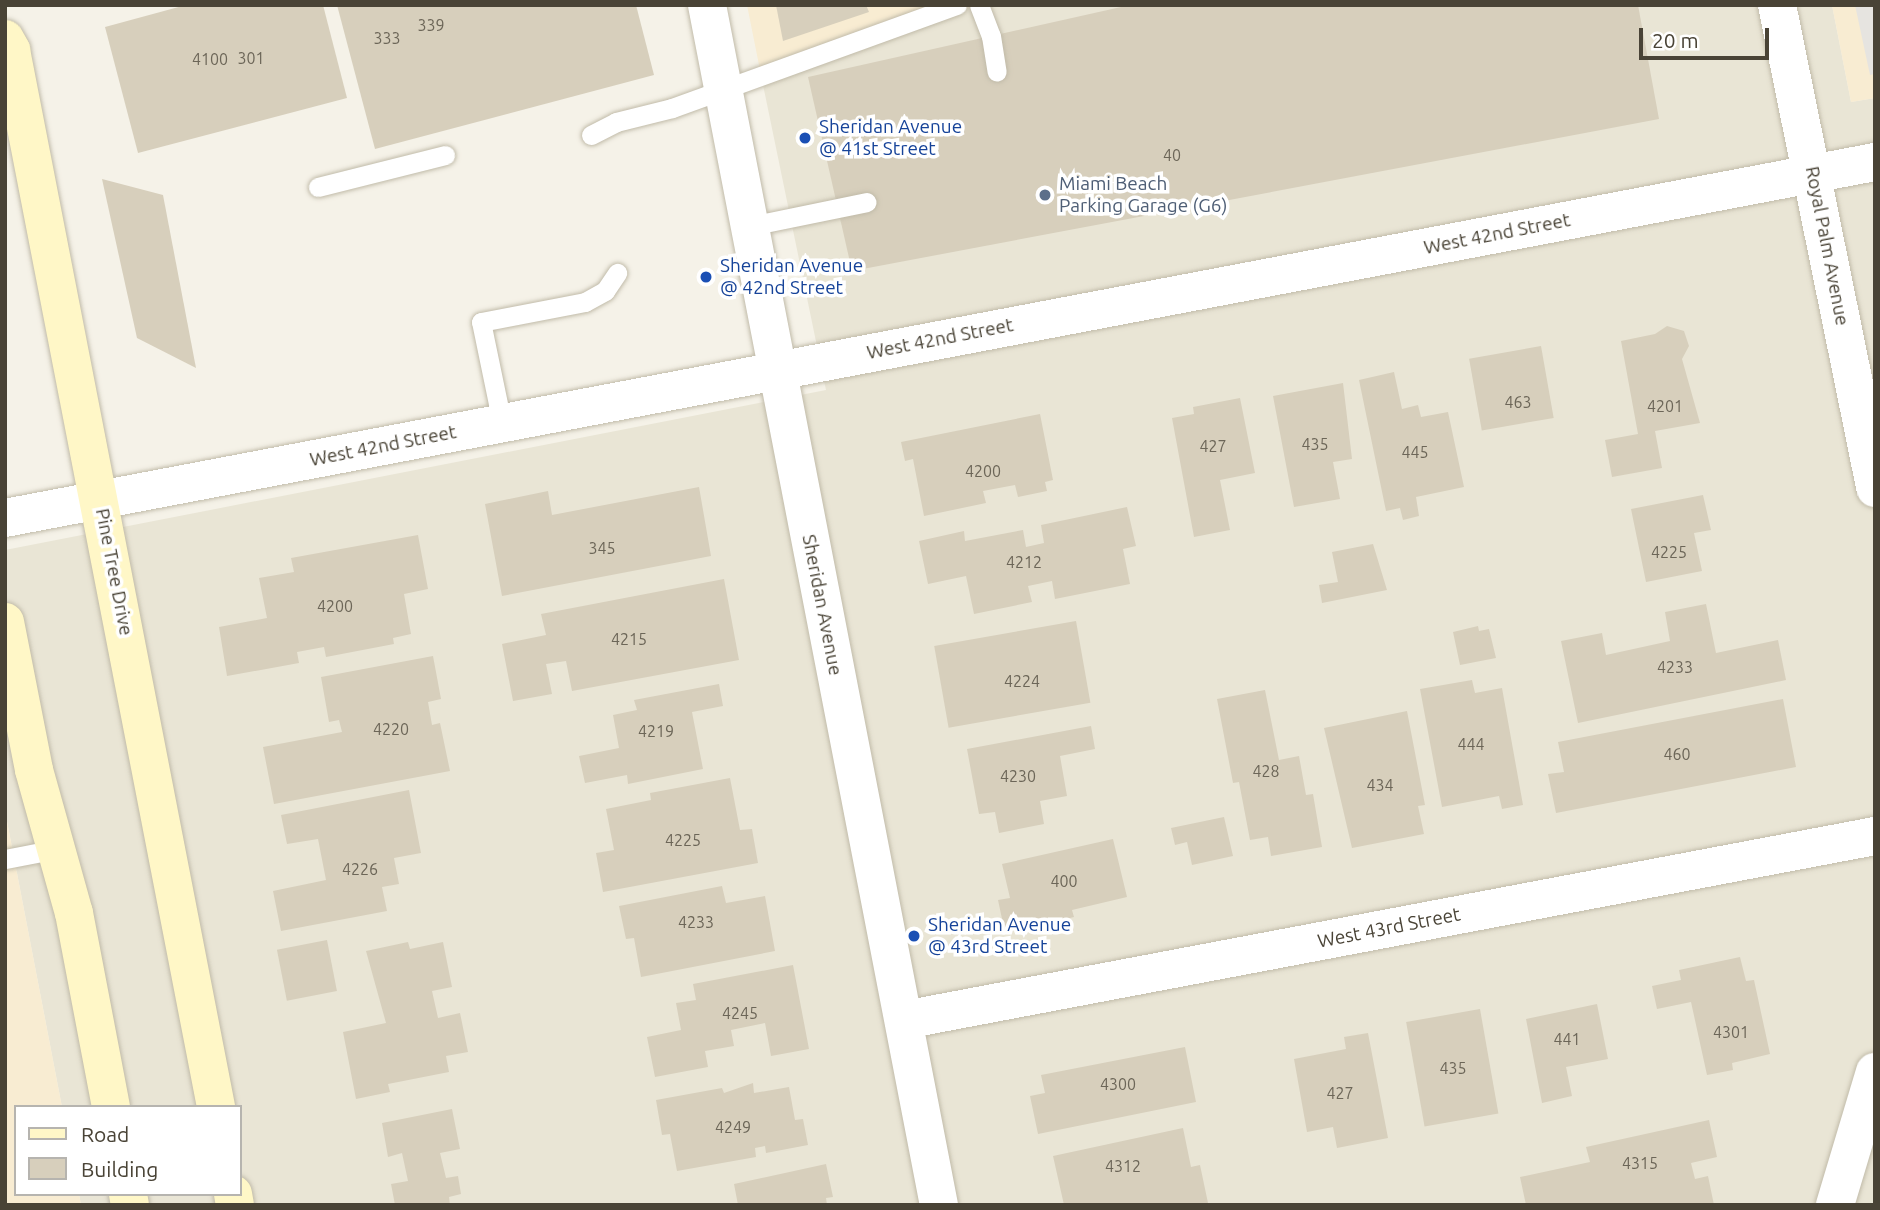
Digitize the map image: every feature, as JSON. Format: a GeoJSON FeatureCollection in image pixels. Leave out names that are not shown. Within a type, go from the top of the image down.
{"type":"FeatureCollection","features":[{"type":"Feature","properties":{"kind":"main road","name":"Pine Tree Drive"},"geometry":{"type":"LineString","coordinates":[[5,39],[11,50],[100,500],[216,1105]]}},
{"type":"Feature","properties":{"kind":"main road"},"geometry":{"type":"LineString","coordinates":[[5,622],[16,737],[57,849],[74,913],[111,1105]]}},
{"type":"Feature","properties":{"kind":"street","name":"Sheridan Avenue"},"geometry":{"type":"LineString","coordinates":[[707,5],[939,1205]]}},
{"type":"Feature","properties":{"kind":"street","name":"Royal Palm Avenue"},"geometry":{"type":"LineString","coordinates":[[1777,5],[1875,488]]}},
{"type":"Feature","properties":{"kind":"street","name":"West 42nd Street"},"geometry":{"type":"LineString","coordinates":[[5,518],[1875,162]]}},
{"type":"Feature","properties":{"kind":"street","name":"West 43rd Street"},"geometry":{"type":"LineString","coordinates":[[904,1020],[1875,836]]}},
{"type":"Feature","properties":{"kind":"street"},"geometry":{"type":"LineString","coordinates":[[1835,1205],[1875,1072]]}},
{"type":"Feature","properties":{"kind":"lane"},"geometry":{"type":"LineString","coordinates":[[591,135],[615,122],[723,90],[957,5]]}},
{"type":"Feature","properties":{"kind":"lane"},"geometry":{"type":"LineString","coordinates":[[979,5],[991,36],[997,72]]}},
{"type":"Feature","properties":{"kind":"lane"},"geometry":{"type":"LineString","coordinates":[[318,187],[444,155]]}},
{"type":"Feature","properties":{"kind":"lane"},"geometry":{"type":"LineString","coordinates":[[750,226],[867,202]]}},
{"type":"Feature","properties":{"kind":"lane"},"geometry":{"type":"LineString","coordinates":[[502,423],[481,322],[585,302],[605,291],[617,273]]}},
{"type":"Feature","properties":{"kind":"lane"},"geometry":{"type":"LineString","coordinates":[[5,859],[57,849]]}},
{"type":"Feature","properties":{"kind":"shaded area"},"geometry":{"type":"Polygon","coordinates":[[[747,5],[977,5],[762,80],[747,5]]]}},
{"type":"Feature","properties":{"kind":"shaded area"},"geometry":{"type":"Polygon","coordinates":[[[977,5],[1832,5],[1851,102],[1875,98],[1875,1205],[81,1205],[79,1196],[242,1196],[242,1105],[62,1105],[5,811],[5,550],[826,390],[762,80],[977,5]]]}},
{"type":"Feature","properties":{"kind":"shaded area"},"geometry":{"type":"Polygon","coordinates":[[[1832,5],[1875,5],[1875,98],[1851,102],[1832,5]]]}},
{"type":"Feature","properties":{"kind":"shaded area"},"geometry":{"type":"Polygon","coordinates":[[[1855,5],[1875,5],[1875,74],[1870,75],[1855,5]]]}},
{"type":"Feature","properties":{"kind":"shaded area"},"geometry":{"type":"Polygon","coordinates":[[[5,811],[62,1105],[14,1105],[14,1196],[79,1196],[81,1205],[5,1205],[5,811]]]}},
{"type":"Feature","properties":{"kind":"building"},"geometry":{"type":"Polygon","coordinates":[[[186,5],[323,5],[347,98],[138,153],[105,27],[186,5]]]}},
{"type":"Feature","properties":{"kind":"building"},"geometry":{"type":"Polygon","coordinates":[[[337,5],[636,5],[654,75],[375,149],[337,5]]]}},
{"type":"Feature","properties":{"kind":"building"},"geometry":{"type":"Polygon","coordinates":[[[776,5],[866,5],[869,12],[783,41],[776,5]]]}},
{"type":"Feature","properties":{"kind":"building","name":"Miami Beach Parking Garage (G6)"},"geometry":{"type":"Polygon","coordinates":[[[1130,5],[1638,5],[1659,119],[852,271],[808,77],[1130,5]]]}},
{"type":"Feature","properties":{"kind":"building"},"geometry":{"type":"Polygon","coordinates":[[[102,179],[163,195],[196,368],[137,338],[102,179]]]}},
{"type":"Feature","properties":{"kind":"building"},"geometry":{"type":"Polygon","coordinates":[[[1667,326],[1684,331],[1689,346],[1682,359],[1700,423],[1655,431],[1662,468],[1612,477],[1605,440],[1638,434],[1621,341],[1655,334],[1667,326]]]}},
{"type":"Feature","properties":{"kind":"building"},"geometry":{"type":"Polygon","coordinates":[[[1541,346],[1554,418],[1482,431],[1469,359],[1541,346]]]}},
{"type":"Feature","properties":{"kind":"building"},"geometry":{"type":"Polygon","coordinates":[[[1394,372],[1402,409],[1418,405],[1421,417],[1448,412],[1464,487],[1416,497],[1419,516],[1403,520],[1400,508],[1386,511],[1359,380],[1394,372]]]}},
{"type":"Feature","properties":{"kind":"building"},"geometry":{"type":"Polygon","coordinates":[[[1343,383],[1352,459],[1333,462],[1340,499],[1294,507],[1273,396],[1343,383]]]}},
{"type":"Feature","properties":{"kind":"building"},"geometry":{"type":"Polygon","coordinates":[[[1240,398],[1255,473],[1220,480],[1230,530],[1194,537],[1172,418],[1194,414],[1193,407],[1240,398]]]}},
{"type":"Feature","properties":{"kind":"building"},"geometry":{"type":"Polygon","coordinates":[[[1040,414],[1053,480],[1045,482],[1047,491],[1018,497],[1015,485],[983,491],[986,503],[924,516],[913,459],[905,461],[901,442],[1040,414]]]}},
{"type":"Feature","properties":{"kind":"building"},"geometry":{"type":"Polygon","coordinates":[[[699,487],[711,556],[502,596],[485,504],[548,491],[552,515],[699,487]]]}},
{"type":"Feature","properties":{"kind":"building"},"geometry":{"type":"Polygon","coordinates":[[[1703,495],[1711,530],[1694,533],[1702,571],[1646,582],[1631,509],[1703,495]]]}},
{"type":"Feature","properties":{"kind":"building"},"geometry":{"type":"Polygon","coordinates":[[[1127,507],[1136,546],[1123,549],[1130,584],[1055,599],[1052,581],[1028,586],[1032,602],[974,614],[966,576],[928,584],[919,541],[964,531],[965,541],[1023,530],[1026,547],[1044,543],[1041,525],[1127,507]]]}},
{"type":"Feature","properties":{"kind":"building"},"geometry":{"type":"Polygon","coordinates":[[[418,535],[428,589],[404,594],[411,634],[393,638],[394,644],[326,657],[324,647],[297,652],[299,663],[227,676],[219,627],[267,618],[259,578],[294,572],[291,558],[418,535]]]}},
{"type":"Feature","properties":{"kind":"building"},"geometry":{"type":"Polygon","coordinates":[[[1373,544],[1387,590],[1322,603],[1319,585],[1338,582],[1332,552],[1373,544]]]}},
{"type":"Feature","properties":{"kind":"building"},"geometry":{"type":"Polygon","coordinates":[[[724,579],[739,660],[572,691],[566,661],[546,664],[552,694],[513,701],[502,644],[546,635],[541,614],[724,579]]]}},
{"type":"Feature","properties":{"kind":"building"},"geometry":{"type":"Polygon","coordinates":[[[1706,604],[1716,653],[1778,640],[1786,680],[1578,723],[1561,641],[1602,633],[1606,655],[1670,641],[1665,612],[1706,604]]]}},
{"type":"Feature","properties":{"kind":"building"},"geometry":{"type":"Polygon","coordinates":[[[1076,621],[1090,703],[949,728],[934,646],[1076,621]]]}},
{"type":"Feature","properties":{"kind":"building"},"geometry":{"type":"Polygon","coordinates":[[[1478,626],[1479,631],[1489,629],[1496,658],[1460,665],[1453,632],[1478,626]]]}},
{"type":"Feature","properties":{"kind":"building"},"geometry":{"type":"Polygon","coordinates":[[[433,656],[441,699],[428,702],[432,725],[440,723],[450,771],[274,804],[263,747],[342,732],[339,720],[329,722],[321,677],[433,656]]]}},
{"type":"Feature","properties":{"kind":"building"},"geometry":{"type":"Polygon","coordinates":[[[1472,680],[1475,693],[1502,688],[1523,805],[1502,809],[1499,796],[1442,807],[1420,689],[1472,680]]]}},
{"type":"Feature","properties":{"kind":"building"},"geometry":{"type":"Polygon","coordinates":[[[719,684],[723,706],[692,712],[703,769],[628,784],[627,775],[585,783],[579,756],[619,748],[613,715],[637,710],[634,700],[719,684]]]}},
{"type":"Feature","properties":{"kind":"building"},"geometry":{"type":"Polygon","coordinates":[[[1265,690],[1279,760],[1299,756],[1306,795],[1313,794],[1322,847],[1271,856],[1268,837],[1250,840],[1239,782],[1233,783],[1217,699],[1265,690]]]}},
{"type":"Feature","properties":{"kind":"building"},"geometry":{"type":"Polygon","coordinates":[[[1783,699],[1796,767],[1556,813],[1548,774],[1564,772],[1558,742],[1783,699]]]}},
{"type":"Feature","properties":{"kind":"building"},"geometry":{"type":"Polygon","coordinates":[[[1407,711],[1425,805],[1418,806],[1424,834],[1352,848],[1324,728],[1407,711]]]}},
{"type":"Feature","properties":{"kind":"building"},"geometry":{"type":"Polygon","coordinates":[[[1091,726],[1095,749],[1060,756],[1067,796],[1040,801],[1044,824],[999,833],[995,812],[979,814],[967,749],[1091,726]]]}},
{"type":"Feature","properties":{"kind":"building"},"geometry":{"type":"Polygon","coordinates":[[[730,778],[740,830],[752,829],[758,863],[603,892],[596,853],[614,850],[606,809],[651,800],[650,793],[730,778]]]}},
{"type":"Feature","properties":{"kind":"building"},"geometry":{"type":"Polygon","coordinates":[[[409,790],[421,853],[394,858],[399,884],[382,887],[387,911],[281,931],[273,891],[326,880],[318,839],[287,844],[281,815],[409,790]]]}},
{"type":"Feature","properties":{"kind":"building"},"geometry":{"type":"Polygon","coordinates":[[[1224,817],[1233,856],[1192,865],[1187,842],[1175,845],[1171,828],[1224,817]]]}},
{"type":"Feature","properties":{"kind":"building"},"geometry":{"type":"Polygon","coordinates":[[[1113,839],[1127,897],[1072,910],[1074,917],[1005,933],[998,900],[1010,898],[1002,864],[1113,839]]]}},
{"type":"Feature","properties":{"kind":"building"},"geometry":{"type":"Polygon","coordinates":[[[722,886],[726,903],[765,896],[775,951],[641,977],[634,938],[626,939],[619,906],[722,886]]]}},
{"type":"Feature","properties":{"kind":"building"},"geometry":{"type":"Polygon","coordinates":[[[327,940],[337,991],[287,1001],[277,950],[327,940]]]}},
{"type":"Feature","properties":{"kind":"building"},"geometry":{"type":"Polygon","coordinates":[[[408,942],[410,949],[443,942],[452,987],[432,991],[438,1018],[460,1013],[468,1052],[446,1056],[449,1072],[388,1084],[390,1092],[356,1099],[343,1032],[386,1023],[366,951],[408,942]]]}},
{"type":"Feature","properties":{"kind":"building"},"geometry":{"type":"Polygon","coordinates":[[[1740,957],[1746,981],[1754,980],[1770,1054],[1732,1063],[1733,1070],[1707,1075],[1691,1002],[1657,1009],[1652,986],[1681,980],[1679,970],[1740,957]]]}},
{"type":"Feature","properties":{"kind":"building"},"geometry":{"type":"Polygon","coordinates":[[[793,965],[809,1049],[771,1056],[765,1023],[731,1030],[734,1046],[705,1051],[708,1067],[655,1077],[647,1037],[681,1030],[676,1003],[696,1000],[693,984],[793,965]]]}},
{"type":"Feature","properties":{"kind":"building"},"geometry":{"type":"Polygon","coordinates":[[[1597,1004],[1608,1059],[1566,1067],[1572,1096],[1542,1103],[1526,1019],[1597,1004]]]}},
{"type":"Feature","properties":{"kind":"building"},"geometry":{"type":"Polygon","coordinates":[[[1480,1009],[1498,1113],[1425,1126],[1406,1022],[1480,1009]]]}},
{"type":"Feature","properties":{"kind":"building"},"geometry":{"type":"Polygon","coordinates":[[[1368,1033],[1388,1138],[1337,1148],[1333,1127],[1307,1132],[1294,1059],[1346,1049],[1344,1037],[1368,1033]]]}},
{"type":"Feature","properties":{"kind":"building"},"geometry":{"type":"Polygon","coordinates":[[[1185,1047],[1196,1102],[1038,1134],[1030,1096],[1045,1093],[1041,1075],[1185,1047]]]}},
{"type":"Feature","properties":{"kind":"building"},"geometry":{"type":"Polygon","coordinates":[[[753,1083],[754,1093],[789,1087],[795,1120],[803,1119],[808,1145],[766,1153],[765,1146],[755,1148],[756,1157],[677,1171],[670,1134],[662,1135],[656,1100],[722,1088],[724,1093],[753,1083]]]}},
{"type":"Feature","properties":{"kind":"building"},"geometry":{"type":"Polygon","coordinates":[[[452,1109],[460,1149],[440,1153],[446,1178],[458,1176],[461,1194],[449,1197],[450,1205],[395,1205],[391,1184],[408,1181],[402,1153],[388,1157],[382,1123],[452,1109]]]}},
{"type":"Feature","properties":{"kind":"building"},"geometry":{"type":"Polygon","coordinates":[[[1709,1120],[1717,1157],[1691,1163],[1695,1179],[1708,1176],[1714,1205],[1526,1205],[1520,1177],[1590,1162],[1586,1147],[1709,1120]]]}},
{"type":"Feature","properties":{"kind":"building"},"geometry":{"type":"Polygon","coordinates":[[[1183,1128],[1191,1167],[1200,1165],[1208,1203],[1064,1205],[1053,1156],[1183,1128]]]}},
{"type":"Feature","properties":{"kind":"building"},"geometry":{"type":"Polygon","coordinates":[[[826,1164],[833,1197],[826,1198],[827,1205],[738,1205],[734,1184],[826,1164]]]}},
{"type":"Feature","properties":{"kind":"place","name":"Sheridan Avenue @ 41st Street"},"geometry":{"type":"Point","coordinates":[805,138]}},
{"type":"Feature","properties":{"kind":"place","name":"Miami Beach Parking Garage (G6)"},"geometry":{"type":"Point","coordinates":[1045,195]}},
{"type":"Feature","properties":{"kind":"place","name":"Sheridan Avenue @ 42nd Street"},"geometry":{"type":"Point","coordinates":[706,277]}},
{"type":"Feature","properties":{"kind":"place","name":"Sheridan Avenue @ 43rd Street"},"geometry":{"type":"Point","coordinates":[914,936]}}]}
